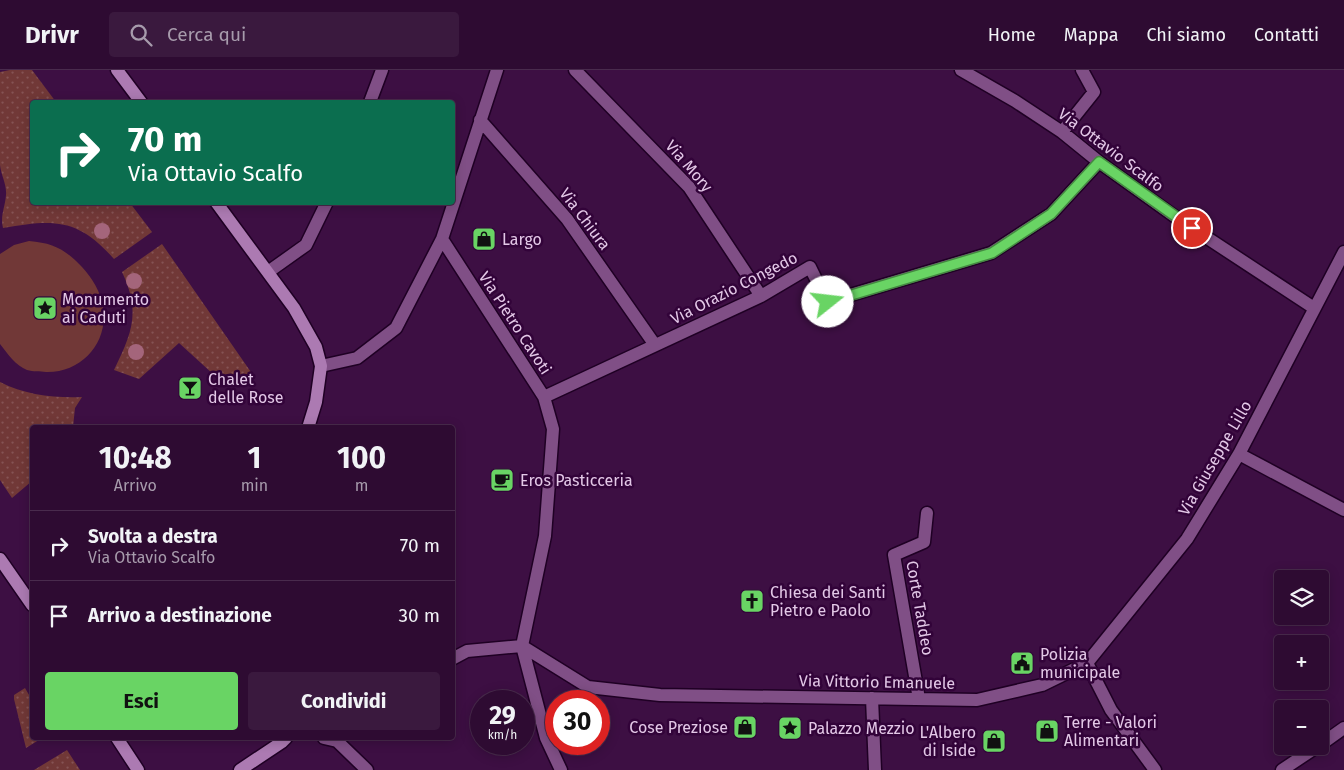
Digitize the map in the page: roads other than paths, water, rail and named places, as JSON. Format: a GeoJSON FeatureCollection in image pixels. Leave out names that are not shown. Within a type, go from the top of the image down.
{"type":"FeatureCollection","features":[{"type":"Feature","properties":{"kind":"main road"},"geometry":{"type":"LineString","coordinates":[[117,70],[140,100]]}},
{"type":"Feature","properties":{"kind":"main road"},"geometry":{"type":"LineString","coordinates":[[218,205],[294,308],[316,347],[321,366],[316,402],[309,425]]}},
{"type":"Feature","properties":{"kind":"main road"},"geometry":{"type":"LineString","coordinates":[[0,559],[30,600]]}},
{"type":"Feature","properties":{"kind":"main road"},"geometry":{"type":"LineString","coordinates":[[118,740],[138,770]]}},
{"type":"Feature","properties":{"kind":"main road"},"geometry":{"type":"LineString","coordinates":[[245,769],[284,740]]}},
{"type":"Feature","properties":{"kind":"street"},"geometry":{"type":"LineString","coordinates":[[371,100],[382,70]]}},
{"type":"Feature","properties":{"kind":"street"},"geometry":{"type":"LineString","coordinates":[[455,198],[497,70]]}},
{"type":"Feature","properties":{"kind":"street","name":"Via Mory"},"geometry":{"type":"LineString","coordinates":[[576,70],[689,186],[761,296]]}},
{"type":"Feature","properties":{"kind":"street","name":"Via Ottavio Scalfo"},"geometry":{"type":"LineString","coordinates":[[961,70],[1015,101],[1062,132],[1099,162],[1177,218],[1314,308]]}},
{"type":"Feature","properties":{"kind":"street"},"geometry":{"type":"LineString","coordinates":[[1062,132],[1094,92],[1082,70]]}},
{"type":"Feature","properties":{"kind":"street","name":"Via Chiura"},"geometry":{"type":"LineString","coordinates":[[480,120],[567,219],[655,345]]}},
{"type":"Feature","properties":{"kind":"street","name":"Via Orazio Congedo"},"geometry":{"type":"LineString","coordinates":[[544,397],[761,296],[810,267],[828,302],[992,253],[1051,214],[1099,162]]}},
{"type":"Feature","properties":{"kind":"street"},"geometry":{"type":"LineString","coordinates":[[268,272],[306,245],[326,205]]}},
{"type":"Feature","properties":{"kind":"street"},"geometry":{"type":"LineString","coordinates":[[321,366],[358,358],[396,328],[442,239],[453,205]]}},
{"type":"Feature","properties":{"kind":"street","name":"Via Pietro Cavoti"},"geometry":{"type":"LineString","coordinates":[[442,239],[544,397],[553,429],[545,536],[522,646]]}},
{"type":"Feature","properties":{"kind":"street","name":"Via Giuseppe Lillo"},"geometry":{"type":"LineString","coordinates":[[1087,663],[1187,539],[1239,454],[1314,308],[1339,275],[1344,252]]}},
{"type":"Feature","properties":{"kind":"street"},"geometry":{"type":"LineString","coordinates":[[1239,454],[1344,510]]}},
{"type":"Feature","properties":{"kind":"street","name":"Corte Taddeo"},"geometry":{"type":"LineString","coordinates":[[919,699],[894,555],[924,542],[927,513]]}},
{"type":"Feature","properties":{"kind":"street"},"geometry":{"type":"LineString","coordinates":[[455,657],[466,651],[522,646],[546,738],[561,770]]}},
{"type":"Feature","properties":{"kind":"street","name":"Via Vittorio Emanuele"},"geometry":{"type":"LineString","coordinates":[[522,646],[588,686],[660,695],[977,700],[1042,685],[1087,663]]}},
{"type":"Feature","properties":{"kind":"street"},"geometry":{"type":"LineString","coordinates":[[1087,663],[1111,710],[1155,770]]}},
{"type":"Feature","properties":{"kind":"street"},"geometry":{"type":"LineString","coordinates":[[872,698],[876,770]]}},
{"type":"Feature","properties":{"kind":"street"},"geometry":{"type":"LineString","coordinates":[[1329,739],[1344,728]]}},
{"type":"Feature","properties":{"kind":"street"},"geometry":{"type":"LineString","coordinates":[[332,740],[336,741],[367,770]]}},
{"type":"Feature","properties":{"kind":"street"},"geometry":{"type":"LineString","coordinates":[[1282,770],[1305,755]]}},
{"type":"Feature","properties":{"kind":"place","name":"Largo"},"geometry":{"type":"Point","coordinates":[484,239]}},
{"type":"Feature","properties":{"kind":"place","name":"Monumento ai Caduti"},"geometry":{"type":"Point","coordinates":[45,308]}},
{"type":"Feature","properties":{"kind":"place","name":"Chalet delle Rose"},"geometry":{"type":"Point","coordinates":[190,388]}},
{"type":"Feature","properties":{"kind":"place","name":"Eros Pasticceria"},"geometry":{"type":"Point","coordinates":[502,480]}},
{"type":"Feature","properties":{"kind":"place","name":"Chiesa dei Santi Pietro e Paolo"},"geometry":{"type":"Point","coordinates":[752,601]}},
{"type":"Feature","properties":{"kind":"place","name":"Polizia municipale"},"geometry":{"type":"Point","coordinates":[1022,663]}},
{"type":"Feature","properties":{"kind":"place","name":"Cose Preziose"},"geometry":{"type":"Point","coordinates":[745,727]}},
{"type":"Feature","properties":{"kind":"place","name":"Palazzo Mezzio"},"geometry":{"type":"Point","coordinates":[790,728]}},
{"type":"Feature","properties":{"kind":"place","name":"Terre - Valori Alimentari"},"geometry":{"type":"Point","coordinates":[1047,731]}},
{"type":"Feature","properties":{"kind":"place","name":"L'Albero di Iside"},"geometry":{"type":"Point","coordinates":[994,741]}}]}
